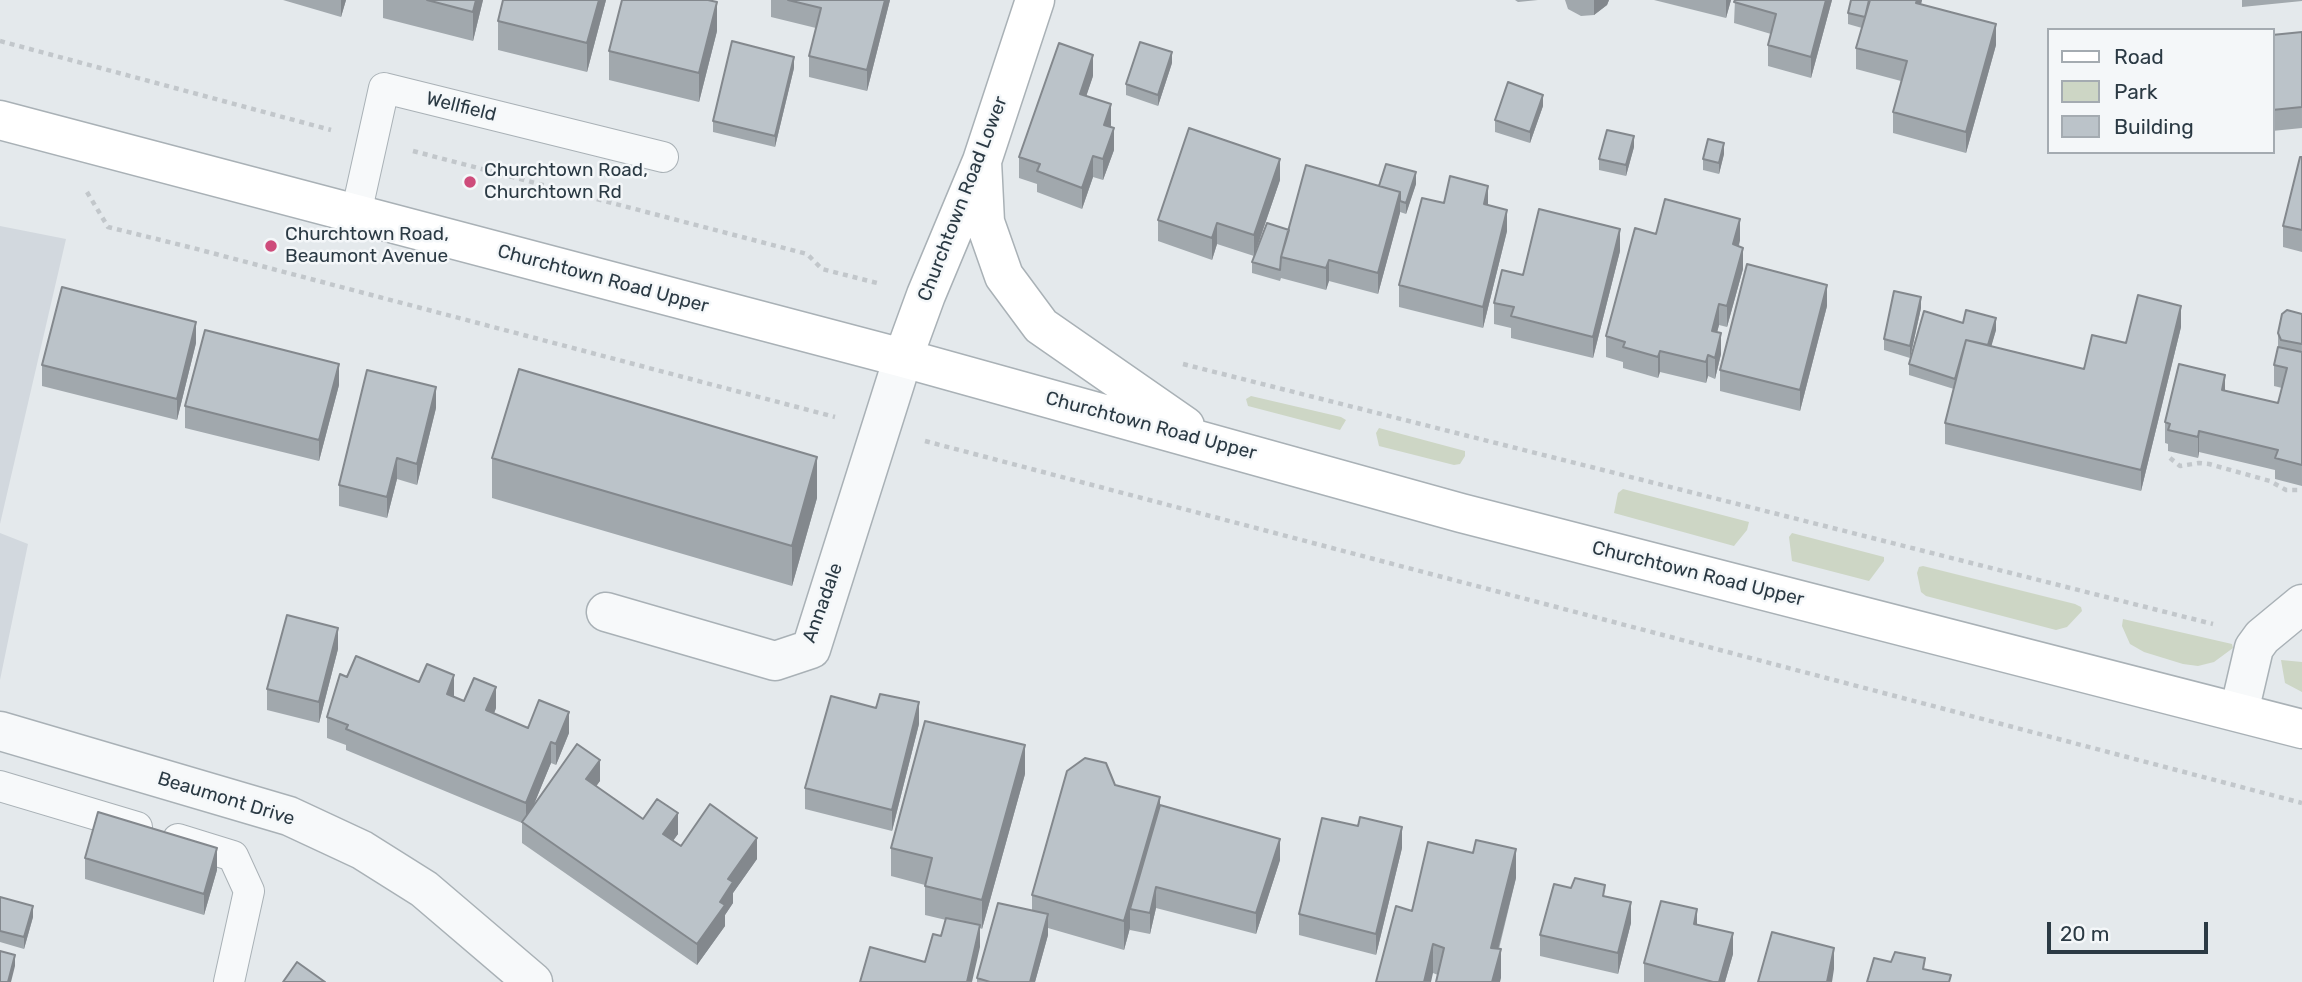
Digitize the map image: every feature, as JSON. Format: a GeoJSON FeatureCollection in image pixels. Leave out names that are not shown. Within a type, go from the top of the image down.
{"type":"FeatureCollection","features":[{"type":"Feature","properties":{"kind":"main road","name":"Churchtown Road Lower"},"geometry":{"type":"LineString","coordinates":[[903,358],[926,295],[982,161],[1035,0]]}},
{"type":"Feature","properties":{"kind":"main road","name":"Churchtown Road Upper"},"geometry":{"type":"LineString","coordinates":[[0,120],[903,358],[1473,516],[2302,729]]}},
{"type":"Feature","properties":{"kind":"main road"},"geometry":{"type":"LineString","coordinates":[[982,161],[985,222],[1004,276],[1041,326],[1207,441]]}},
{"type":"Feature","properties":{"kind":"street","name":"Annadale"},"geometry":{"type":"LineString","coordinates":[[606,612],[775,661],[811,649],[903,358]]}},
{"type":"Feature","properties":{"kind":"street"},"geometry":{"type":"LineString","coordinates":[[2239,712],[2254,648],[2262,637],[2302,604]]}},
{"type":"Feature","properties":{"kind":"street","name":"Beaumont Drive"},"geometry":{"type":"LineString","coordinates":[[0,731],[289,816],[362,850],[424,889],[533,982]]}},
{"type":"Feature","properties":{"kind":"lane","name":"Wellfield"},"geometry":{"type":"LineString","coordinates":[[356,214],[384,88],[663,157]]}},
{"type":"Feature","properties":{"kind":"lane"},"geometry":{"type":"LineString","coordinates":[[0,786],[233,856],[249,891],[229,982]]}},
{"type":"Feature","properties":{"kind":"path"},"geometry":{"type":"LineString","coordinates":[[108,228],[206,251],[2302,803]]}},
{"type":"Feature","properties":{"kind":"path"},"geometry":{"type":"LineString","coordinates":[[1176,362],[2220,626]]}},
{"type":"Feature","properties":{"kind":"path"},"geometry":{"type":"LineString","coordinates":[[2170,458],[2180,466],[2209,464],[2270,481],[2286,490],[2302,491]]}},
{"type":"Feature","properties":{"kind":"shaded area"},"geometry":{"type":"Polygon","coordinates":[[[0,226],[66,239],[0,524],[0,226]]]}},
{"type":"Feature","properties":{"kind":"shaded area"},"geometry":{"type":"Polygon","coordinates":[[[0,533],[28,544],[0,680],[0,533]]]}},
{"type":"Feature","properties":{"kind":"green space"},"geometry":{"type":"Polygon","coordinates":[[[1251,396],[1346,420],[1340,430],[1336,429],[1248,406],[1246,399],[1251,396]]]}},
{"type":"Feature","properties":{"kind":"green space"},"geometry":{"type":"Polygon","coordinates":[[[1379,428],[1465,451],[1465,456],[1460,464],[1454,465],[1379,446],[1376,433],[1379,428]]]}},
{"type":"Feature","properties":{"kind":"green space"},"geometry":{"type":"Polygon","coordinates":[[[1623,489],[1749,522],[1747,530],[1734,546],[1614,513],[1618,493],[1623,489]]]}},
{"type":"Feature","properties":{"kind":"green space"},"geometry":{"type":"Polygon","coordinates":[[[1792,533],[1884,557],[1884,561],[1869,581],[1792,561],[1789,537],[1792,533]]]}},
{"type":"Feature","properties":{"kind":"green space"},"geometry":{"type":"Polygon","coordinates":[[[1919,567],[2075,604],[2081,607],[2082,611],[2067,627],[2056,630],[1926,596],[1921,592],[1917,573],[1919,567]]]}},
{"type":"Feature","properties":{"kind":"green space"},"geometry":{"type":"Polygon","coordinates":[[[2123,619],[2232,644],[2233,648],[2214,662],[2198,666],[2183,664],[2144,652],[2130,644],[2122,626],[2123,619]]]}},
{"type":"Feature","properties":{"kind":"green space"},"geometry":{"type":"Polygon","coordinates":[[[2281,660],[2302,662],[2302,692],[2285,683],[2281,660]]]}},
{"type":"Feature","properties":{"kind":"building"},"geometry":{"type":"Polygon","coordinates":[[[427,0],[476,0],[473,12],[427,0]]]}},
{"type":"Feature","properties":{"kind":"building"},"geometry":{"type":"Polygon","coordinates":[[[503,0],[599,0],[587,43],[498,21],[503,0]]]}},
{"type":"Feature","properties":{"kind":"building"},"geometry":{"type":"Polygon","coordinates":[[[622,0],[717,2],[699,73],[609,51],[622,0]]]}},
{"type":"Feature","properties":{"kind":"building"},"geometry":{"type":"Polygon","coordinates":[[[788,0],[885,0],[867,70],[809,56],[821,8],[788,0]]]}},
{"type":"Feature","properties":{"kind":"building"},"geometry":{"type":"Polygon","coordinates":[[[1826,0],[1811,57],[1768,45],[1776,14],[1734,2],[1826,0]]]}},
{"type":"Feature","properties":{"kind":"building"},"geometry":{"type":"Polygon","coordinates":[[[1851,0],[1869,0],[1865,17],[1848,13],[1851,0]]]}},
{"type":"Feature","properties":{"kind":"building"},"geometry":{"type":"Polygon","coordinates":[[[1870,0],[1917,0],[1916,3],[1996,24],[1966,132],[1893,112],[1907,61],[1856,48],[1870,0]]]}},
{"type":"Feature","properties":{"kind":"building"},"geometry":{"type":"Polygon","coordinates":[[[2302,32],[2302,107],[2274,110],[2274,35],[2302,32]]]}},
{"type":"Feature","properties":{"kind":"building"},"geometry":{"type":"Polygon","coordinates":[[[732,41],[794,57],[775,136],[713,121],[732,41]]]}},
{"type":"Feature","properties":{"kind":"building"},"geometry":{"type":"Polygon","coordinates":[[[1140,42],[1172,52],[1158,95],[1126,84],[1140,42]]]}},
{"type":"Feature","properties":{"kind":"building"},"geometry":{"type":"Polygon","coordinates":[[[1059,43],[1093,55],[1080,94],[1111,104],[1104,125],[1114,128],[1103,159],[1093,156],[1082,188],[1037,171],[1040,164],[1019,157],[1059,43]]]}},
{"type":"Feature","properties":{"kind":"building"},"geometry":{"type":"Polygon","coordinates":[[[1508,82],[1543,95],[1530,132],[1495,120],[1508,82]]]}},
{"type":"Feature","properties":{"kind":"building"},"geometry":{"type":"Polygon","coordinates":[[[1189,128],[1280,159],[1254,235],[1217,223],[1212,238],[1158,220],[1189,128]]]}},
{"type":"Feature","properties":{"kind":"building"},"geometry":{"type":"Polygon","coordinates":[[[1607,130],[1634,136],[1626,165],[1599,159],[1607,130]]]}},
{"type":"Feature","properties":{"kind":"building"},"geometry":{"type":"Polygon","coordinates":[[[1708,139],[1724,143],[1719,163],[1703,159],[1708,139]]]}},
{"type":"Feature","properties":{"kind":"building"},"geometry":{"type":"Polygon","coordinates":[[[2302,157],[2302,230],[2283,226],[2302,157]]]}},
{"type":"Feature","properties":{"kind":"building"},"geometry":{"type":"Polygon","coordinates":[[[1386,164],[1416,172],[1406,203],[1400,201],[1400,192],[1379,186],[1386,164]]]}},
{"type":"Feature","properties":{"kind":"building"},"geometry":{"type":"Polygon","coordinates":[[[1306,165],[1400,192],[1378,273],[1329,260],[1326,268],[1281,257],[1306,165]]]}},
{"type":"Feature","properties":{"kind":"building"},"geometry":{"type":"Polygon","coordinates":[[[1450,176],[1488,186],[1484,204],[1507,210],[1483,307],[1399,285],[1422,198],[1444,203],[1450,176]]]}},
{"type":"Feature","properties":{"kind":"building"},"geometry":{"type":"Polygon","coordinates":[[[1665,199],[1740,219],[1733,244],[1743,248],[1727,306],[1719,304],[1712,331],[1721,333],[1715,358],[1708,355],[1706,362],[1660,351],[1658,357],[1623,347],[1625,342],[1606,336],[1635,228],[1656,234],[1665,199]]]}},
{"type":"Feature","properties":{"kind":"building"},"geometry":{"type":"Polygon","coordinates":[[[1539,209],[1620,229],[1593,337],[1511,316],[1514,307],[1494,303],[1502,270],[1523,275],[1539,209]]]}},
{"type":"Feature","properties":{"kind":"building"},"geometry":{"type":"Polygon","coordinates":[[[1267,223],[1289,230],[1280,270],[1252,262],[1267,223]]]}},
{"type":"Feature","properties":{"kind":"building"},"geometry":{"type":"Polygon","coordinates":[[[1747,264],[1827,285],[1800,390],[1720,370],[1747,264]]]}},
{"type":"Feature","properties":{"kind":"building"},"geometry":{"type":"Polygon","coordinates":[[[62,287],[196,322],[177,399],[42,365],[62,287]]]}},
{"type":"Feature","properties":{"kind":"building"},"geometry":{"type":"Polygon","coordinates":[[[1894,291],[1921,297],[1910,346],[1884,339],[1894,291]]]}},
{"type":"Feature","properties":{"kind":"building"},"geometry":{"type":"Polygon","coordinates":[[[2138,295],[2181,306],[2141,470],[1945,423],[1966,340],[2084,369],[2092,335],[2126,343],[2138,295]]]}},
{"type":"Feature","properties":{"kind":"building"},"geometry":{"type":"Polygon","coordinates":[[[1966,310],[1996,318],[1988,345],[1966,340],[1955,379],[1909,364],[1924,311],[1963,323],[1966,310]]]}},
{"type":"Feature","properties":{"kind":"building"},"geometry":{"type":"Polygon","coordinates":[[[2287,310],[2302,314],[2302,344],[2281,340],[2278,333],[2282,314],[2287,310]]]}},
{"type":"Feature","properties":{"kind":"building"},"geometry":{"type":"Polygon","coordinates":[[[205,330],[339,364],[319,440],[185,406],[205,330]]]}},
{"type":"Feature","properties":{"kind":"building"},"geometry":{"type":"Polygon","coordinates":[[[2278,347],[2302,352],[2302,465],[2275,458],[2278,450],[2199,431],[2198,437],[2168,430],[2170,424],[2165,422],[2179,364],[2225,375],[2222,390],[2278,403],[2287,368],[2274,365],[2278,347]]]}},
{"type":"Feature","properties":{"kind":"building"},"geometry":{"type":"Polygon","coordinates":[[[519,369],[817,457],[792,546],[492,458],[519,369]]]}},
{"type":"Feature","properties":{"kind":"building"},"geometry":{"type":"Polygon","coordinates":[[[367,370],[436,387],[417,464],[397,458],[387,497],[339,485],[367,370]]]}},
{"type":"Feature","properties":{"kind":"building"},"geometry":{"type":"Polygon","coordinates":[[[287,615],[338,628],[319,702],[267,689],[287,615]]]}},
{"type":"Feature","properties":{"kind":"building"},"geometry":{"type":"Polygon","coordinates":[[[356,656],[419,682],[427,664],[454,675],[447,694],[464,701],[474,678],[496,687],[486,710],[528,728],[539,700],[569,712],[556,744],[551,742],[526,803],[346,729],[348,725],[327,717],[340,674],[347,677],[356,656]]]}},
{"type":"Feature","properties":{"kind":"building"},"geometry":{"type":"Polygon","coordinates":[[[880,694],[919,702],[892,810],[805,788],[831,696],[876,708],[880,694]]]}},
{"type":"Feature","properties":{"kind":"building"},"geometry":{"type":"Polygon","coordinates":[[[925,721],[1025,745],[982,900],[925,886],[932,858],[891,848],[925,721]]]}},
{"type":"Feature","properties":{"kind":"building"},"geometry":{"type":"Polygon","coordinates":[[[577,744],[600,760],[586,779],[643,819],[657,799],[678,813],[663,834],[681,846],[710,804],[757,838],[728,879],[733,882],[720,902],[725,905],[697,944],[522,822],[577,744]]]}},
{"type":"Feature","properties":{"kind":"building"},"geometry":{"type":"Polygon","coordinates":[[[1085,758],[1106,763],[1115,785],[1160,797],[1124,921],[1032,895],[1067,771],[1085,758]]]}},
{"type":"Feature","properties":{"kind":"building"},"geometry":{"type":"Polygon","coordinates":[[[1160,805],[1280,839],[1256,913],[1156,887],[1150,913],[1130,909],[1160,805]]]}},
{"type":"Feature","properties":{"kind":"building"},"geometry":{"type":"Polygon","coordinates":[[[98,812],[217,848],[204,894],[85,858],[98,812]]]}},
{"type":"Feature","properties":{"kind":"building"},"geometry":{"type":"Polygon","coordinates":[[[1360,817],[1402,827],[1376,934],[1299,914],[1322,818],[1358,826],[1360,817]]]}},
{"type":"Feature","properties":{"kind":"building"},"geometry":{"type":"Polygon","coordinates":[[[1476,840],[1516,849],[1491,948],[1501,949],[1492,982],[1436,982],[1444,948],[1433,944],[1424,982],[1376,982],[1396,906],[1412,911],[1428,842],[1473,853],[1476,840]]]}},
{"type":"Feature","properties":{"kind":"building"},"geometry":{"type":"Polygon","coordinates":[[[1575,878],[1605,885],[1603,896],[1631,902],[1618,953],[1540,935],[1554,884],[1571,888],[1575,878]]]}},
{"type":"Feature","properties":{"kind":"building"},"geometry":{"type":"Polygon","coordinates":[[[0,897],[33,906],[24,937],[0,931],[0,897]]]}},
{"type":"Feature","properties":{"kind":"building"},"geometry":{"type":"Polygon","coordinates":[[[1661,901],[1697,909],[1694,924],[1733,933],[1719,982],[1644,963],[1661,901]]]}},
{"type":"Feature","properties":{"kind":"building"},"geometry":{"type":"Polygon","coordinates":[[[998,903],[1048,914],[1030,982],[990,982],[977,978],[998,903]]]}},
{"type":"Feature","properties":{"kind":"building"},"geometry":{"type":"Polygon","coordinates":[[[946,918],[980,925],[967,982],[860,982],[870,947],[925,962],[933,934],[941,936],[946,918]]]}},
{"type":"Feature","properties":{"kind":"building"},"geometry":{"type":"Polygon","coordinates":[[[1772,932],[1834,948],[1827,982],[1758,982],[1772,932]]]}},
{"type":"Feature","properties":{"kind":"building"},"geometry":{"type":"Polygon","coordinates":[[[0,951],[15,955],[8,982],[0,982],[0,951]]]}},
{"type":"Feature","properties":{"kind":"building"},"geometry":{"type":"Polygon","coordinates":[[[1895,952],[1925,958],[1923,969],[1951,975],[1949,982],[1867,982],[1874,958],[1891,962],[1895,952]]]}},
{"type":"Feature","properties":{"kind":"building"},"geometry":{"type":"Polygon","coordinates":[[[297,962],[325,982],[283,982],[297,962]]]}},
{"type":"Feature","properties":{"kind":"place","name":"Churchtown Road, Churchtown Rd"},"geometry":{"type":"Point","coordinates":[470,182]}},
{"type":"Feature","properties":{"kind":"place","name":"Churchtown Road, Beaumont Avenue"},"geometry":{"type":"Point","coordinates":[271,246]}}]}
